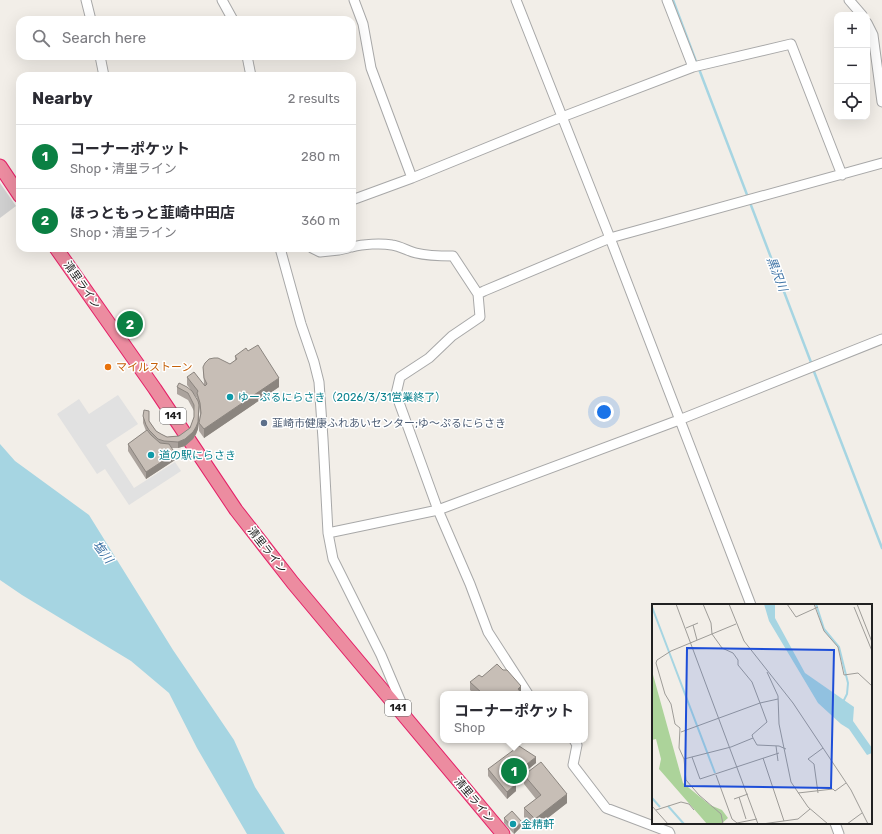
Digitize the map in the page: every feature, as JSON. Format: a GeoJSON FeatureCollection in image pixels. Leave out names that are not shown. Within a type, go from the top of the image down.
{"type":"FeatureCollection","features":[{"type":"Feature","properties":{"kind":"highway"},"geometry":{"type":"LineString","coordinates":[[0,166],[16,190]]}},
{"type":"Feature","properties":{"kind":"highway","name":"清里ライン"},"geometry":{"type":"LineString","coordinates":[[59,252],[155,389],[236,510],[293,583],[502,834]]}},
{"type":"Feature","properties":{"kind":"street"},"geometry":{"type":"LineString","coordinates":[[86,0],[90,16]]}},
{"type":"Feature","properties":{"kind":"street"},"geometry":{"type":"LineString","coordinates":[[222,0],[231,16]]}},
{"type":"Feature","properties":{"kind":"street"},"geometry":{"type":"LineString","coordinates":[[354,0],[363,24],[371,68],[412,178]]}},
{"type":"Feature","properties":{"kind":"street"},"geometry":{"type":"LineString","coordinates":[[516,0],[610,238],[750,604]]}},
{"type":"Feature","properties":{"kind":"street"},"geometry":{"type":"LineString","coordinates":[[667,0],[693,67]]}},
{"type":"Feature","properties":{"kind":"street"},"geometry":{"type":"LineString","coordinates":[[849,0],[859,12]]}},
{"type":"Feature","properties":{"kind":"street"},"geometry":{"type":"LineString","coordinates":[[870,30],[873,36],[882,102]]}},
{"type":"Feature","properties":{"kind":"street"},"geometry":{"type":"LineString","coordinates":[[356,199],[412,178],[693,67],[791,44],[842,174]]}},
{"type":"Feature","properties":{"kind":"street"},"geometry":{"type":"LineString","coordinates":[[101,60],[103,72]]}},
{"type":"Feature","properties":{"kind":"street"},"geometry":{"type":"LineString","coordinates":[[248,60],[250,72]]}},
{"type":"Feature","properties":{"kind":"street"},"geometry":{"type":"LineString","coordinates":[[478,294],[610,238],[882,163]]}},
{"type":"Feature","properties":{"kind":"street"},"geometry":{"type":"LineString","coordinates":[[356,246],[378,244],[392,245],[418,253],[437,256],[453,256],[478,294],[480,317],[452,336],[429,358],[400,377],[396,394],[438,510],[470,584],[488,632],[526,691]]}},
{"type":"Feature","properties":{"kind":"street"},"geometry":{"type":"LineString","coordinates":[[281,252],[319,382],[328,533],[333,558],[380,655],[410,722]]}},
{"type":"Feature","properties":{"kind":"street"},"geometry":{"type":"LineString","coordinates":[[328,533],[438,510],[679,420],[882,339]]}},
{"type":"Feature","properties":{"kind":"street"},"geometry":{"type":"LineString","coordinates":[[576,743],[577,745],[573,765],[606,808],[669,832],[670,834]]}},
{"type":"Feature","properties":{"kind":"street"},"geometry":{"type":"LineString","coordinates":[[835,824],[839,834]]}},
{"type":"Feature","properties":{"kind":"shaded area"},"geometry":{"type":"Polygon","coordinates":[[[0,183],[16,206],[0,218],[0,183]]]}},
{"type":"Feature","properties":{"kind":"shaded area"},"geometry":{"type":"Polygon","coordinates":[[[118,395],[138,424],[106,445],[134,488],[175,462],[181,471],[129,505],[105,469],[97,474],[57,414],[79,399],[89,414],[118,395]]]}},
{"type":"Feature","properties":{"kind":"water","name":"塩川"},"geometry":{"type":"Polygon","coordinates":[[[0,444],[15,461],[89,515],[173,650],[234,740],[255,787],[285,834],[247,834],[197,748],[169,693],[131,661],[0,580],[0,444]]]}},
{"type":"Feature","properties":{"kind":"building","name":"ゆーぷるにらさき（2026/3/31営業終了）"},"geometry":{"type":"Polygon","coordinates":[[[258,345],[279,378],[204,429],[199,423],[201,413],[197,393],[198,391],[187,377],[194,372],[205,386],[207,384],[204,378],[203,367],[209,359],[218,358],[230,364],[237,359],[235,356],[246,348],[248,351],[258,345]]]}},
{"type":"Feature","properties":{"kind":"building"},"geometry":{"type":"Polygon","coordinates":[[[179,383],[192,391],[198,401],[198,422],[193,432],[185,439],[178,442],[164,441],[158,439],[149,430],[143,416],[144,410],[149,411],[149,421],[156,431],[167,437],[179,436],[190,428],[194,417],[194,405],[188,393],[177,387],[179,383]]]}},
{"type":"Feature","properties":{"kind":"building","name":"道の駅にらさき"},"geometry":{"type":"Polygon","coordinates":[[[147,430],[160,443],[169,444],[175,453],[146,472],[128,444],[147,430]]]}},
{"type":"Feature","properties":{"kind":"building"},"geometry":{"type":"Polygon","coordinates":[[[497,664],[503,670],[507,670],[521,686],[518,689],[520,691],[480,691],[470,682],[479,675],[482,677],[497,664]]]}},
{"type":"Feature","properties":{"kind":"building"},"geometry":{"type":"Polygon","coordinates":[[[519,746],[536,757],[510,777],[516,784],[507,792],[488,769],[519,746]]]}},
{"type":"Feature","properties":{"kind":"building"},"geometry":{"type":"Polygon","coordinates":[[[541,762],[567,794],[535,819],[524,808],[541,795],[524,775],[541,762]]]}},
{"type":"Feature","properties":{"kind":"building"},"geometry":{"type":"Polygon","coordinates":[[[512,811],[522,822],[514,829],[504,818],[512,811]]]}},
{"type":"Feature","properties":{"kind":"waterway","name":"黒沢川"},"geometry":{"type":"LineString","coordinates":[[673,0],[697,64]]}},
{"type":"Feature","properties":{"kind":"waterway","name":"黒沢川"},"geometry":{"type":"LineString","coordinates":[[699,69],[812,365]]}},
{"type":"Feature","properties":{"kind":"waterway","name":"黒沢川"},"geometry":{"type":"LineString","coordinates":[[813,369],[882,548]]}},
{"type":"Feature","properties":{"kind":"place","name":"ほっともっと韮崎中田店"},"geometry":{"type":"Point","coordinates":[130,324]}},
{"type":"Feature","properties":{"kind":"place","name":"マイルストーン"},"geometry":{"type":"Point","coordinates":[108,367]}},
{"type":"Feature","properties":{"kind":"place","name":"ゆーぷるにらさき（2026/3/31営業終了）"},"geometry":{"type":"Point","coordinates":[230,397]}},
{"type":"Feature","properties":{"kind":"place","name":"韮崎市健康ふれあいセンター;ゆ～ぷるにらさき"},"geometry":{"type":"Point","coordinates":[264,423]}},
{"type":"Feature","properties":{"kind":"place","name":"道の駅にらさき"},"geometry":{"type":"Point","coordinates":[151,455]}},
{"type":"Feature","properties":{"kind":"place","name":"コーナーポケット"},"geometry":{"type":"Point","coordinates":[514,771]}},
{"type":"Feature","properties":{"kind":"place","name":"金精軒"},"geometry":{"type":"Point","coordinates":[513,824]}}]}
